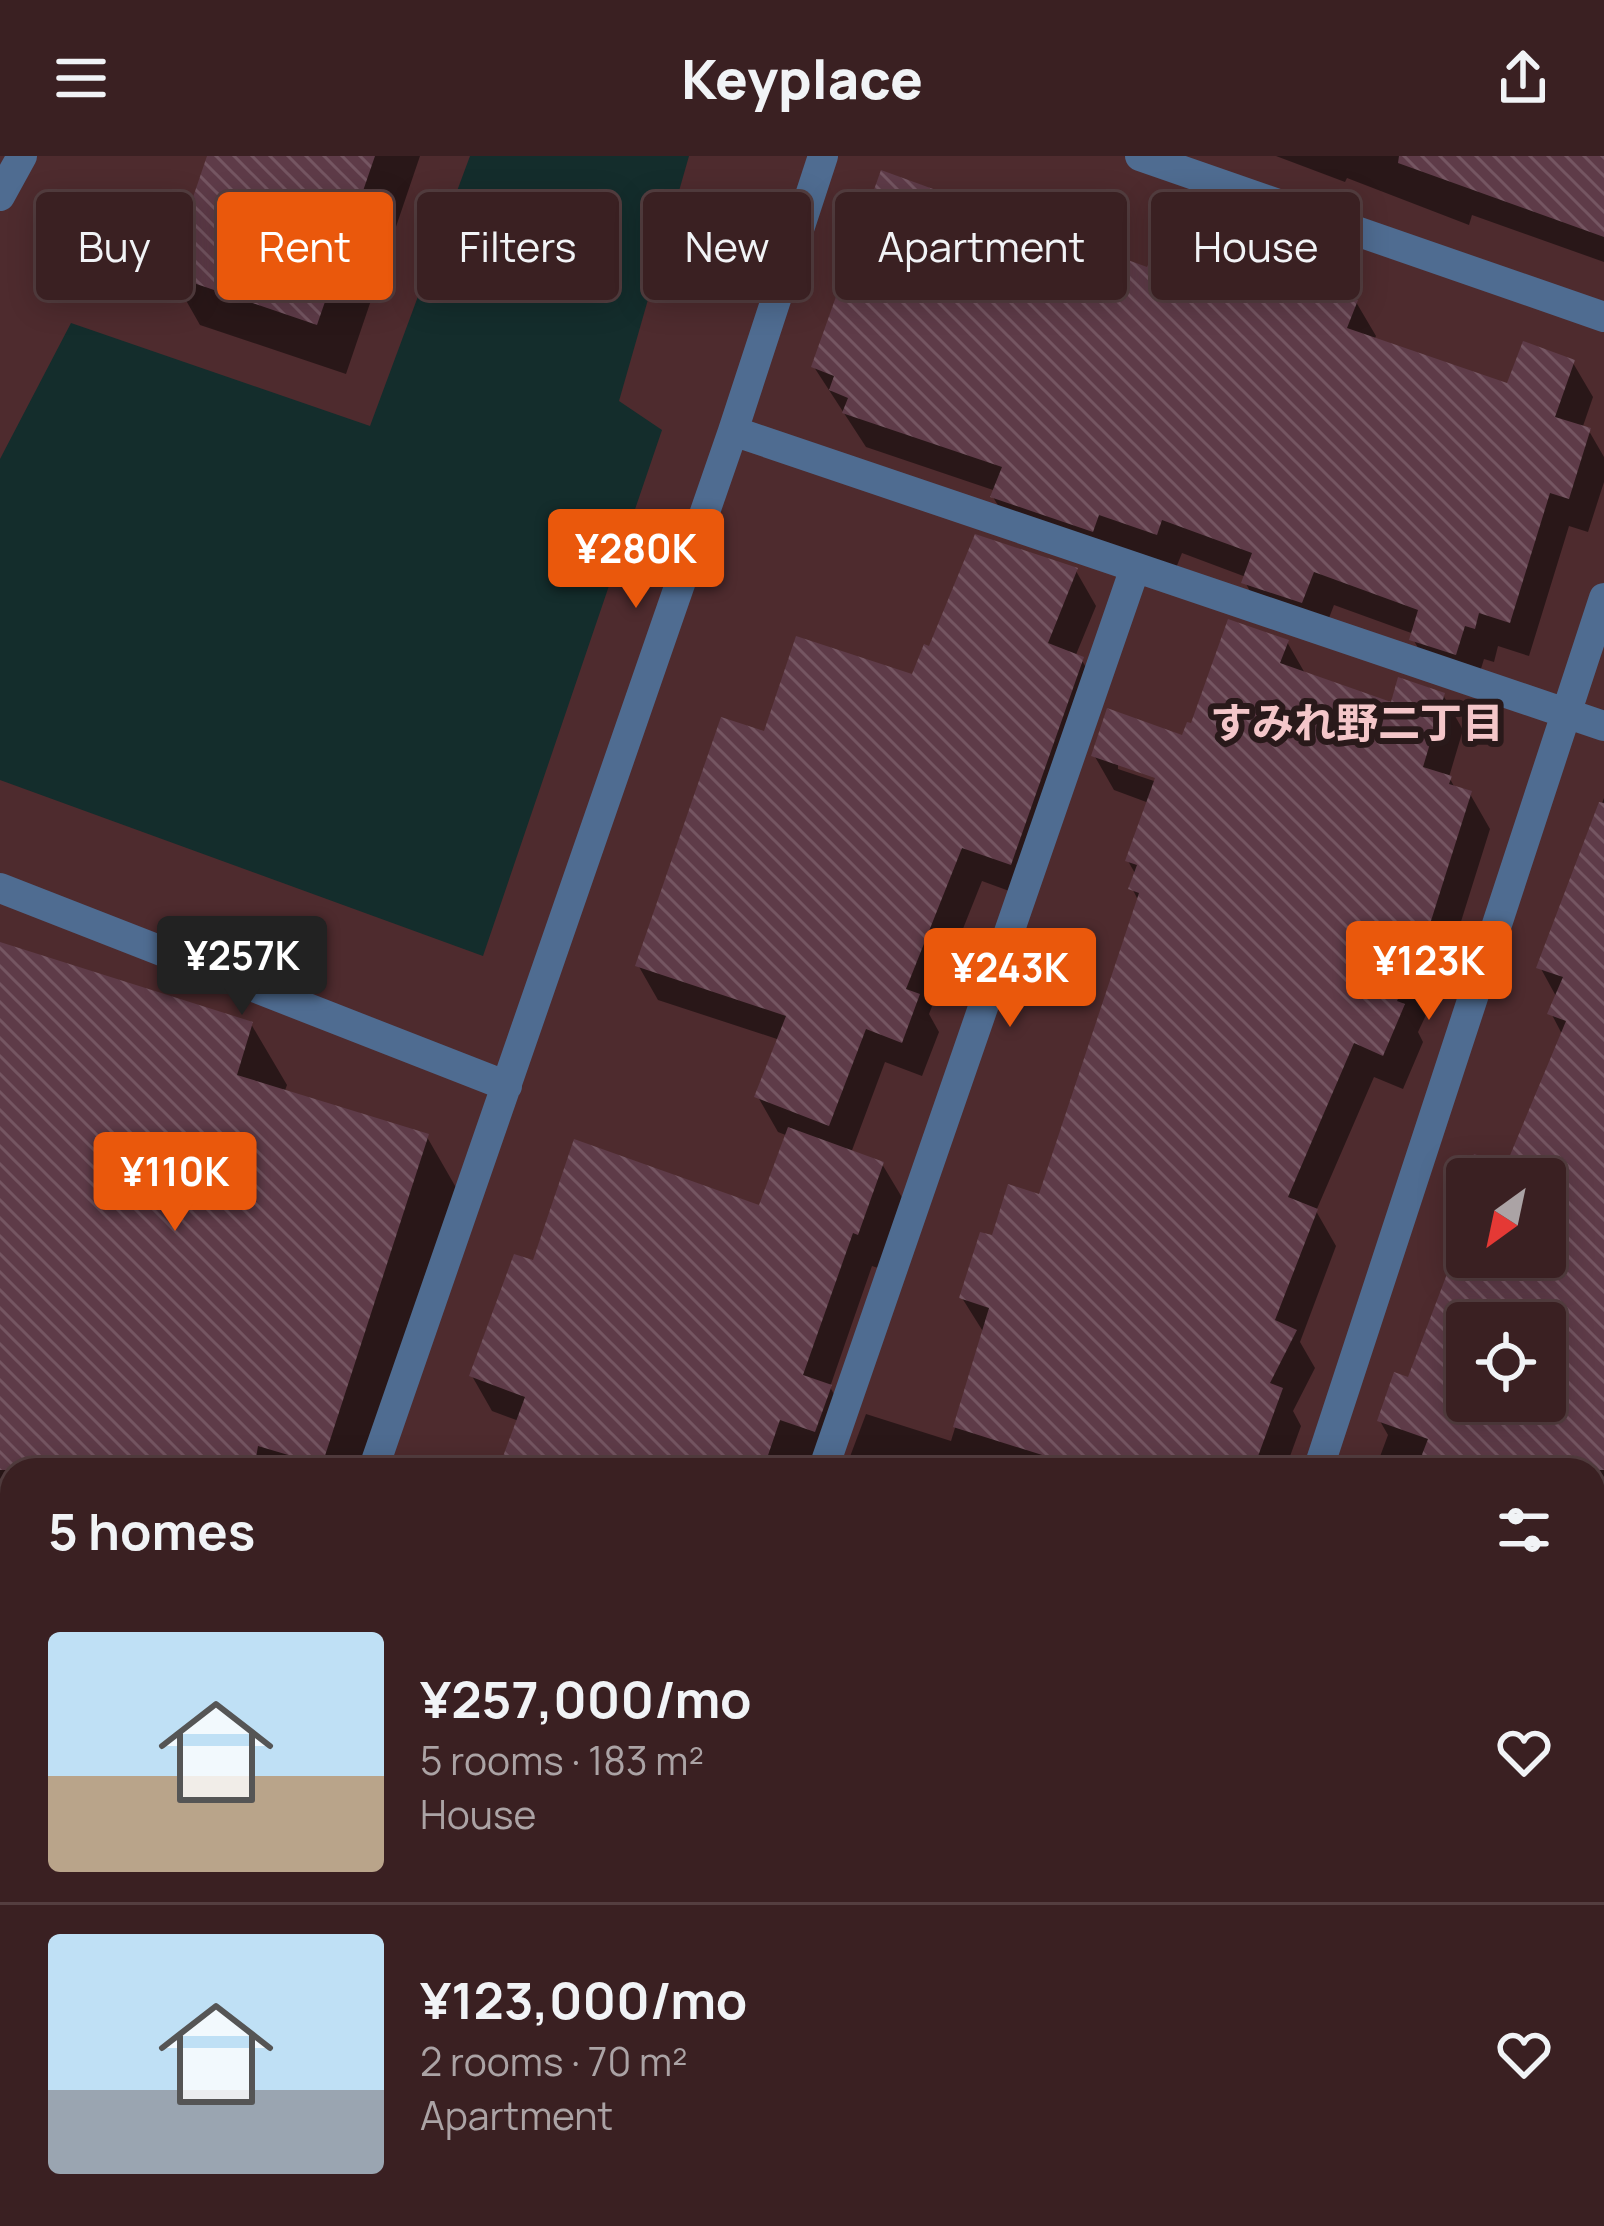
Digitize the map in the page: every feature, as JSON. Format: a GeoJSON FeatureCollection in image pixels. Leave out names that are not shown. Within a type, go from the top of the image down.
{"type":"FeatureCollection","features":[{"type":"Feature","properties":{"kind":"street"},"geometry":{"type":"LineString","coordinates":[[0,196],[22,156]]}},
{"type":"Feature","properties":{"kind":"street"},"geometry":{"type":"LineString","coordinates":[[378,1458],[734,431],[823,156]]}},
{"type":"Feature","properties":{"kind":"street"},"geometry":{"type":"LineString","coordinates":[[1140,156],[1604,317]]}},
{"type":"Feature","properties":{"kind":"street"},"geometry":{"type":"LineString","coordinates":[[734,431],[1604,726]]}},
{"type":"Feature","properties":{"kind":"street"},"geometry":{"type":"LineString","coordinates":[[827,1458],[1135,568]]}},
{"type":"Feature","properties":{"kind":"street"},"geometry":{"type":"LineString","coordinates":[[1322,1458],[1604,598]]}},
{"type":"Feature","properties":{"kind":"street"},"geometry":{"type":"LineString","coordinates":[[0,888],[507,1086]]}},
{"type":"Feature","properties":{"kind":"water"},"geometry":{"type":"Polygon","coordinates":[[[470,156],[689,156],[679,192],[643,192],[643,300],[648,300],[619,401],[662,430],[483,956],[0,780],[0,459],[71,323],[370,426],[417,299],[619,300],[619,192],[457,192],[470,156]]]}},
{"type":"Feature","properties":{"kind":"building"},"geometry":{"type":"Polygon","coordinates":[[[207,156],[375,156],[363,192],[217,192],[217,291],[193,283],[193,197],[207,156]]]}},
{"type":"Feature","properties":{"kind":"building"},"geometry":{"type":"Polygon","coordinates":[[[1399,156],[1604,156],[1604,237],[1398,163],[1399,156]]]}},
{"type":"Feature","properties":{"kind":"building"},"geometry":{"type":"Polygon","coordinates":[[[881,170],[941,192],[873,192],[881,170]]]}},
{"type":"Feature","properties":{"kind":"building"},"geometry":{"type":"Polygon","coordinates":[[[1151,258],[1151,300],[1358,300],[1347,328],[1507,383],[1523,341],[1575,360],[1555,417],[1591,428],[1569,499],[1550,493],[1510,623],[1479,613],[1475,629],[1465,626],[1456,655],[1409,640],[1418,610],[1314,572],[1302,603],[1241,583],[1252,553],[1162,520],[1157,535],[1099,515],[1093,532],[990,497],[1002,467],[842,413],[848,398],[829,390],[834,376],[811,367],[835,299],[1127,300],[1127,260],[1147,267],[1151,258]]]}},
{"type":"Feature","properties":{"kind":"building"},"geometry":{"type":"Polygon","coordinates":[[[243,300],[326,300],[317,325],[243,300]]]}},
{"type":"Feature","properties":{"kind":"building"},"geometry":{"type":"Polygon","coordinates":[[[975,534],[1078,568],[1048,643],[1084,657],[1011,865],[962,848],[906,989],[920,994],[902,1043],[866,1029],[829,1126],[754,1097],[786,1016],[635,966],[721,717],[764,731],[796,636],[912,674],[924,644],[929,646],[975,534]]]}},
{"type":"Feature","properties":{"kind":"building"},"geometry":{"type":"Polygon","coordinates":[[[1228,619],[1289,640],[1280,663],[1391,702],[1398,677],[1445,693],[1423,767],[1452,776],[1449,784],[1472,791],[1424,943],[1397,1001],[1405,1004],[1383,1056],[1354,1043],[1288,1197],[1318,1209],[1275,1320],[1297,1330],[1270,1383],[1283,1388],[1257,1458],[1052,1458],[953,1427],[989,1308],[959,1298],[980,1232],[992,1235],[1008,1184],[1039,1194],[1139,893],[1128,889],[1137,865],[1125,861],[1155,778],[1091,756],[1107,708],[1182,735],[1187,722],[1191,723],[1228,619]]]}},
{"type":"Feature","properties":{"kind":"building"},"geometry":{"type":"Polygon","coordinates":[[[1599,802],[1604,803],[1604,1458],[1421,1458],[1428,1439],[1377,1421],[1394,1372],[1408,1377],[1446,1277],[1566,1278],[1566,1158],[1509,1158],[1566,1021],[1547,1014],[1563,977],[1536,968],[1599,802]]]}},
{"type":"Feature","properties":{"kind":"building"},"geometry":{"type":"Polygon","coordinates":[[[0,942],[253,1022],[237,1075],[429,1134],[324,1458],[298,1458],[258,1446],[256,1458],[0,1458],[0,942]]]}},
{"type":"Feature","properties":{"kind":"building"},"geometry":{"type":"Polygon","coordinates":[[[788,1127],[884,1162],[858,1235],[853,1233],[803,1375],[832,1385],[815,1432],[780,1420],[767,1458],[502,1458],[525,1397],[469,1376],[514,1254],[533,1260],[574,1139],[759,1205],[788,1127]]]}},
{"type":"Feature","properties":{"kind":"district","name":"すみれ野二丁目"},"geometry":{"type":"Point","coordinates":[1357,722]}}]}
